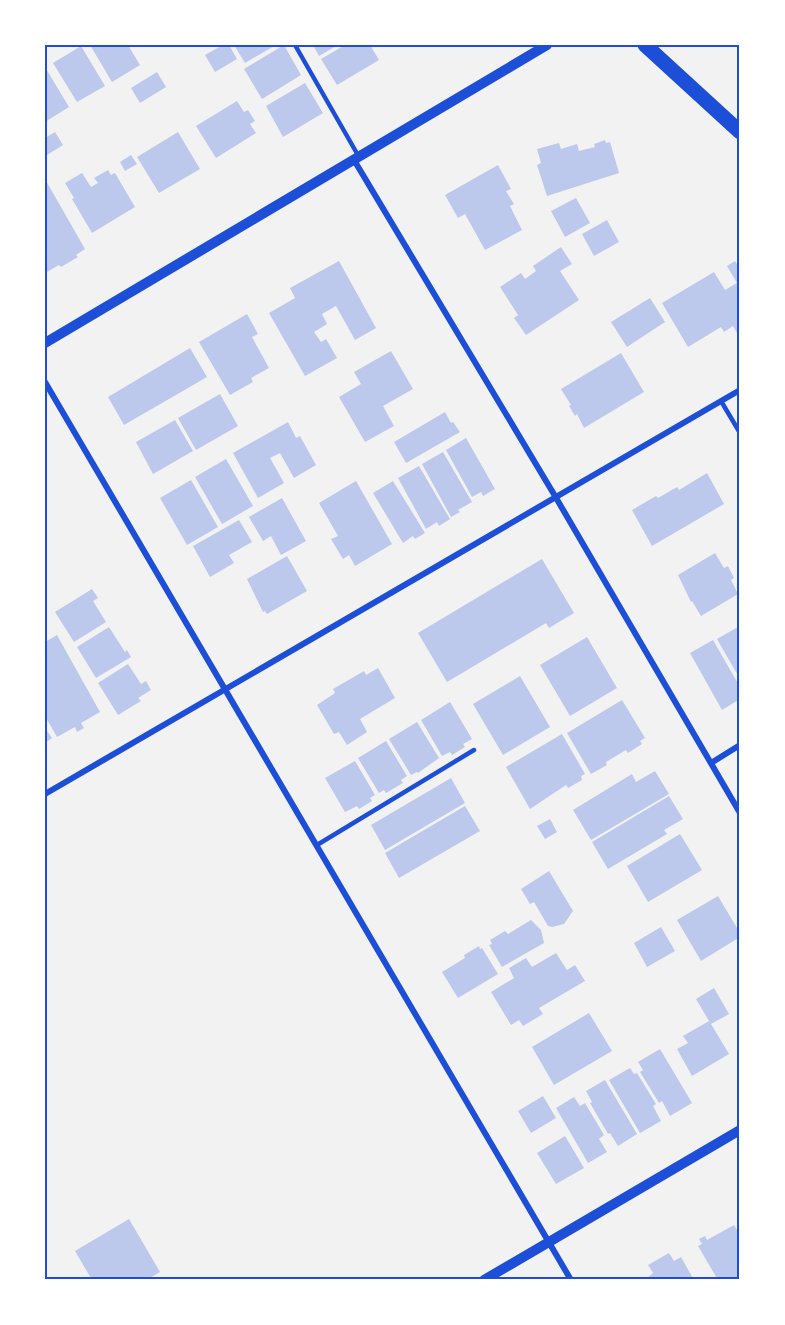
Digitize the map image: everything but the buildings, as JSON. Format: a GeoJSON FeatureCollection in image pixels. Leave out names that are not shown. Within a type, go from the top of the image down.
{"type":"FeatureCollection","features":[{"type":"Feature","properties":{"kind":"main road"},"geometry":{"type":"LineString","coordinates":[[645,45],[740,132]]}},
{"type":"Feature","properties":{"kind":"street"},"geometry":{"type":"LineString","coordinates":[[45,343],[547,45]]}},
{"type":"Feature","properties":{"kind":"street"},"geometry":{"type":"LineString","coordinates":[[356,159],[740,813]]}},
{"type":"Feature","properties":{"kind":"street"},"geometry":{"type":"LineString","coordinates":[[45,382],[570,1280]]}},
{"type":"Feature","properties":{"kind":"street"},"geometry":{"type":"LineString","coordinates":[[45,794],[740,390]]}},
{"type":"Feature","properties":{"kind":"street"},"geometry":{"type":"LineString","coordinates":[[711,763],[740,745]]}},
{"type":"Feature","properties":{"kind":"street"},"geometry":{"type":"LineString","coordinates":[[484,1280],[740,1130]]}},
{"type":"Feature","properties":{"kind":"lane"},"geometry":{"type":"LineString","coordinates":[[295,45],[356,159]]}},
{"type":"Feature","properties":{"kind":"lane"},"geometry":{"type":"LineString","coordinates":[[721,401],[740,433]]}},
{"type":"Feature","properties":{"kind":"lane"},"geometry":{"type":"LineString","coordinates":[[317,845],[474,750]]}}]}
